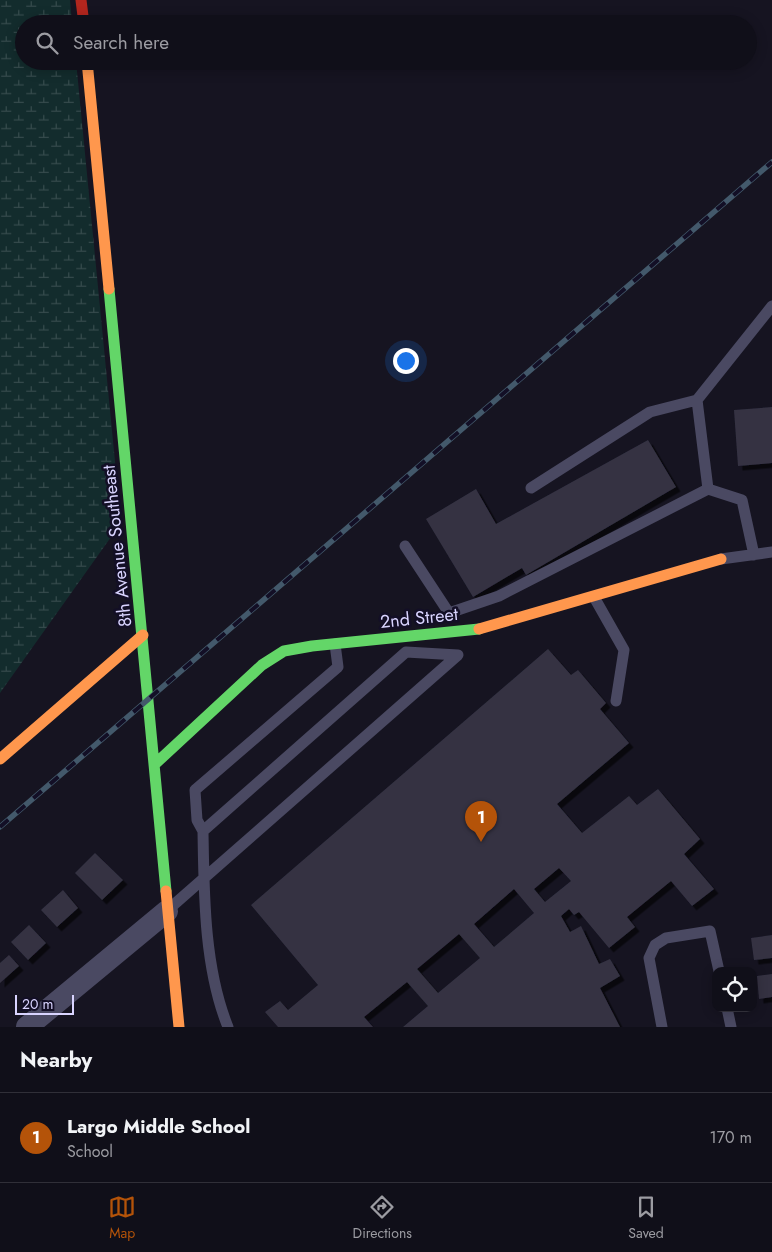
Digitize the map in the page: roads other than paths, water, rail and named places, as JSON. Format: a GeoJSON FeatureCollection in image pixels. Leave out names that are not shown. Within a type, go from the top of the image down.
{"type":"FeatureCollection","features":[{"type":"Feature","properties":{"kind":"street"},"geometry":{"type":"LineString","coordinates":[[81,0],[83,15]]}},
{"type":"Feature","properties":{"kind":"street","name":"8th Avenue Southeast"},"geometry":{"type":"LineString","coordinates":[[88,70],[179,1027]]}},
{"type":"Feature","properties":{"kind":"street","name":"2nd Street"},"geometry":{"type":"LineString","coordinates":[[154,765],[262,665],[284,651],[482,629],[721,559]]}},
{"type":"Feature","properties":{"kind":"street"},"geometry":{"type":"LineString","coordinates":[[0,760],[143,634]]}},
{"type":"Feature","properties":{"kind":"street"},"geometry":{"type":"LineString","coordinates":[[27,1027],[167,911]]}},
{"type":"Feature","properties":{"kind":"lane"},"geometry":{"type":"LineString","coordinates":[[531,488],[650,412],[697,400],[772,306]]}},
{"type":"Feature","properties":{"kind":"lane"},"geometry":{"type":"LineString","coordinates":[[697,400],[708,489]]}},
{"type":"Feature","properties":{"kind":"lane"},"geometry":{"type":"LineString","coordinates":[[404,546],[450,613],[499,596],[708,489],[742,500],[754,555]]}},
{"type":"Feature","properties":{"kind":"lane"},"geometry":{"type":"LineString","coordinates":[[721,559],[772,552]]}},
{"type":"Feature","properties":{"kind":"lane"},"geometry":{"type":"LineString","coordinates":[[594,597],[624,650],[616,701]]}},
{"type":"Feature","properties":{"kind":"lane"},"geometry":{"type":"LineString","coordinates":[[228,1027],[218,1004],[212,973],[204,878],[203,831],[197,820],[195,790],[338,667],[335,644]]}},
{"type":"Feature","properties":{"kind":"lane"},"geometry":{"type":"LineString","coordinates":[[167,911],[458,655],[406,652],[203,831]]}},
{"type":"Feature","properties":{"kind":"lane"},"geometry":{"type":"LineString","coordinates":[[662,1027],[649,958],[655,945],[666,938],[710,931],[718,967]]}},
{"type":"Feature","properties":{"kind":"lane"},"geometry":{"type":"LineString","coordinates":[[728,1012],[731,1027]]}},
{"type":"Feature","properties":{"kind":"railway"},"geometry":{"type":"LineString","coordinates":[[0,827],[772,162]]}},
{"type":"Feature","properties":{"kind":"place","name":"Largo Middle School"},"geometry":{"type":"Point","coordinates":[481,842]}}]}
